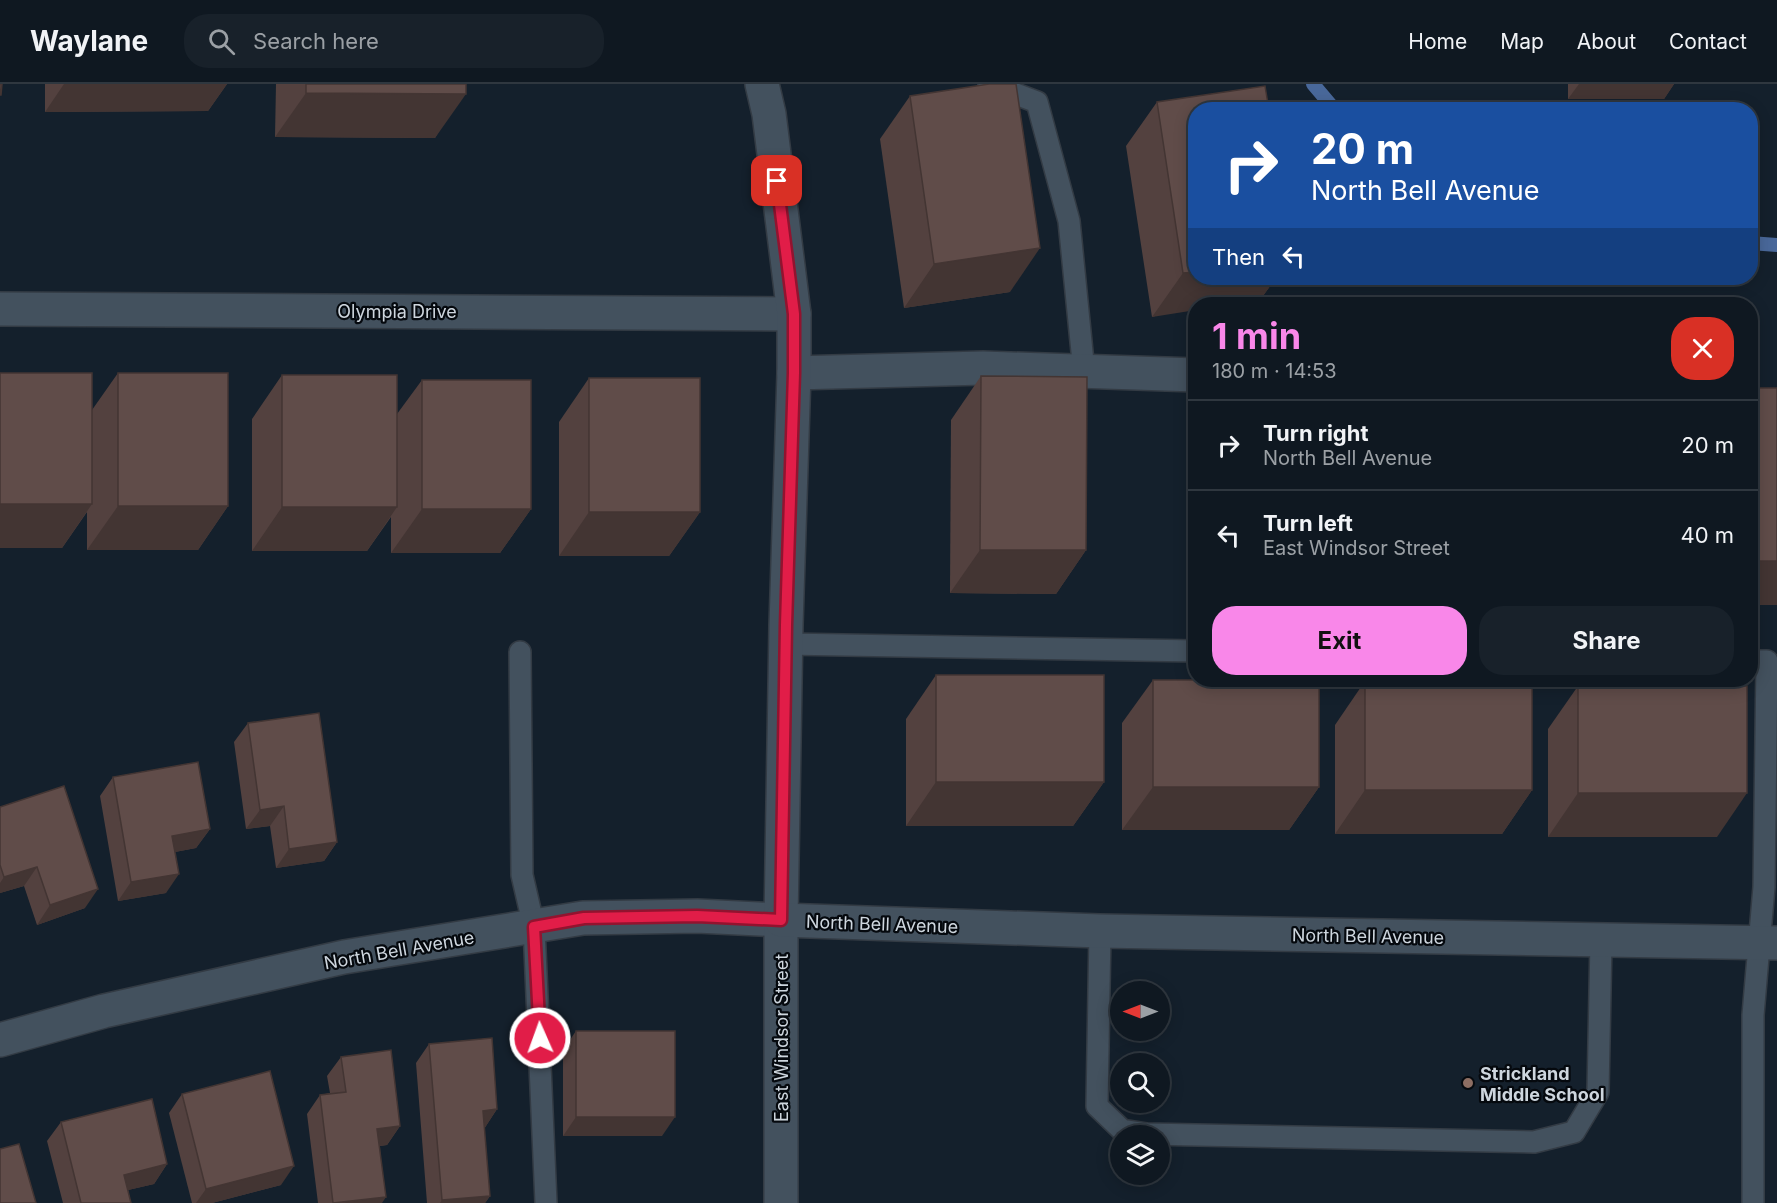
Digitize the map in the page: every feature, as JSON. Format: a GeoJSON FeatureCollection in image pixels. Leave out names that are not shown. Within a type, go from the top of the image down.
{"type":"FeatureCollection","features":[{"type":"Feature","properties":{"kind":"street","name":"East Windsor Street"},"geometry":{"type":"LineString","coordinates":[[762,84],[769,114],[794,314],[781,920],[781,1203]]}},
{"type":"Feature","properties":{"kind":"street","name":"Olympia Drive"},"geometry":{"type":"LineString","coordinates":[[0,309],[794,314]]}},
{"type":"Feature","properties":{"kind":"street"},"geometry":{"type":"LineString","coordinates":[[794,373],[983,368],[1188,375]]}},
{"type":"Feature","properties":{"kind":"street","name":"North Bell Avenue"},"geometry":{"type":"LineString","coordinates":[[0,1040],[104,1011],[344,957],[584,918],[697,916],[1100,931],[1769,944]]}},
{"type":"Feature","properties":{"kind":"lane"},"geometry":{"type":"LineString","coordinates":[[989,84],[1036,102],[1069,221],[1084,372]]}},
{"type":"Feature","properties":{"kind":"lane"},"geometry":{"type":"LineString","coordinates":[[786,644],[1188,651]]}},
{"type":"Feature","properties":{"kind":"lane"},"geometry":{"type":"LineString","coordinates":[[520,652],[522,875],[534,927],[546,1203]]}},
{"type":"Feature","properties":{"kind":"lane"},"geometry":{"type":"LineString","coordinates":[[1753,1203],[1753,1015],[1769,944],[1764,887],[1767,661],[1758,661]]}},
{"type":"Feature","properties":{"kind":"lane"},"geometry":{"type":"LineString","coordinates":[[1100,931],[1097,1106],[1122,1130],[1147,1134],[1225,1137],[1534,1142],[1574,1132],[1598,1092],[1601,940]]}},
{"type":"Feature","properties":{"kind":"building"},"geometry":{"type":"Polygon","coordinates":[[[306,84],[466,84],[466,94],[306,93],[306,84]]]}},
{"type":"Feature","properties":{"kind":"building"},"geometry":{"type":"Polygon","coordinates":[[[989,84],[1016,84],[1040,248],[934,264],[910,96],[989,84]]]}},
{"type":"Feature","properties":{"kind":"building"},"geometry":{"type":"Polygon","coordinates":[[[1265,86],[1268,102],[1188,102],[1188,273],[1183,273],[1157,102],[1265,86]]]}},
{"type":"Feature","properties":{"kind":"building"},"geometry":{"type":"Polygon","coordinates":[[[0,373],[92,373],[92,504],[0,504],[0,373]]]}},
{"type":"Feature","properties":{"kind":"building"},"geometry":{"type":"Polygon","coordinates":[[[118,373],[228,373],[228,506],[118,506],[118,373]]]}},
{"type":"Feature","properties":{"kind":"building"},"geometry":{"type":"Polygon","coordinates":[[[282,375],[397,375],[397,507],[282,507],[282,375]]]}},
{"type":"Feature","properties":{"kind":"building"},"geometry":{"type":"Polygon","coordinates":[[[981,376],[1087,377],[1086,550],[980,550],[981,376]]]}},
{"type":"Feature","properties":{"kind":"building"},"geometry":{"type":"Polygon","coordinates":[[[589,378],[700,378],[700,512],[589,512],[589,378]]]}},
{"type":"Feature","properties":{"kind":"building"},"geometry":{"type":"Polygon","coordinates":[[[422,380],[531,380],[531,509],[422,509],[422,380]]]}},
{"type":"Feature","properties":{"kind":"building"},"geometry":{"type":"Polygon","coordinates":[[[1758,388],[1777,388],[1777,561],[1758,561],[1758,388]]]}},
{"type":"Feature","properties":{"kind":"building"},"geometry":{"type":"Polygon","coordinates":[[[936,675],[1104,675],[1104,782],[936,782],[936,675]]]}},
{"type":"Feature","properties":{"kind":"building"},"geometry":{"type":"Polygon","coordinates":[[[1153,680],[1188,680],[1188,687],[1319,687],[1319,787],[1153,787],[1153,680]]]}},
{"type":"Feature","properties":{"kind":"building"},"geometry":{"type":"Polygon","coordinates":[[[1365,687],[1532,687],[1532,790],[1365,790],[1365,687]]]}},
{"type":"Feature","properties":{"kind":"building"},"geometry":{"type":"Polygon","coordinates":[[[1578,687],[1747,687],[1747,793],[1578,793],[1578,687]]]}},
{"type":"Feature","properties":{"kind":"building"},"geometry":{"type":"Polygon","coordinates":[[[319,713],[337,842],[289,849],[284,806],[260,810],[248,723],[319,713]]]}},
{"type":"Feature","properties":{"kind":"building"},"geometry":{"type":"Polygon","coordinates":[[[198,762],[210,829],[172,836],[179,874],[131,882],[113,777],[198,762]]]}},
{"type":"Feature","properties":{"kind":"building"},"geometry":{"type":"Polygon","coordinates":[[[64,786],[98,889],[50,905],[37,867],[4,877],[0,865],[0,807],[64,786]]]}},
{"type":"Feature","properties":{"kind":"building"},"geometry":{"type":"Polygon","coordinates":[[[576,1031],[675,1031],[675,1117],[576,1117],[576,1031]]]}},
{"type":"Feature","properties":{"kind":"building"},"geometry":{"type":"Polygon","coordinates":[[[492,1038],[497,1109],[483,1111],[490,1196],[442,1200],[429,1044],[492,1038]]]}},
{"type":"Feature","properties":{"kind":"building"},"geometry":{"type":"Polygon","coordinates":[[[391,1050],[400,1126],[377,1129],[386,1197],[333,1203],[320,1095],[346,1092],[341,1057],[391,1050]]]}},
{"type":"Feature","properties":{"kind":"building"},"geometry":{"type":"Polygon","coordinates":[[[270,1071],[294,1166],[206,1189],[182,1094],[270,1071]]]}},
{"type":"Feature","properties":{"kind":"building"},"geometry":{"type":"Polygon","coordinates":[[[152,1099],[167,1164],[124,1175],[131,1203],[81,1203],[61,1122],[152,1099]]]}},
{"type":"Feature","properties":{"kind":"building"},"geometry":{"type":"Polygon","coordinates":[[[19,1144],[36,1203],[0,1203],[0,1149],[19,1144]]]}},
{"type":"Feature","properties":{"kind":"waterway"},"geometry":{"type":"LineString","coordinates":[[1313,84],[1328,102]]}},
{"type":"Feature","properties":{"kind":"waterway"},"geometry":{"type":"LineString","coordinates":[[1758,244],[1777,245]]}},
{"type":"Feature","properties":{"kind":"place","name":"Strickland Middle School"},"geometry":{"type":"Point","coordinates":[1468,1083]}},
{"type":"Feature","properties":{"kind":"route"},"geometry":{"type":"LineString","coordinates":[[540,1038],[534,927],[584,918],[697,916],[781,920],[794,314],[777,181]]}}]}
